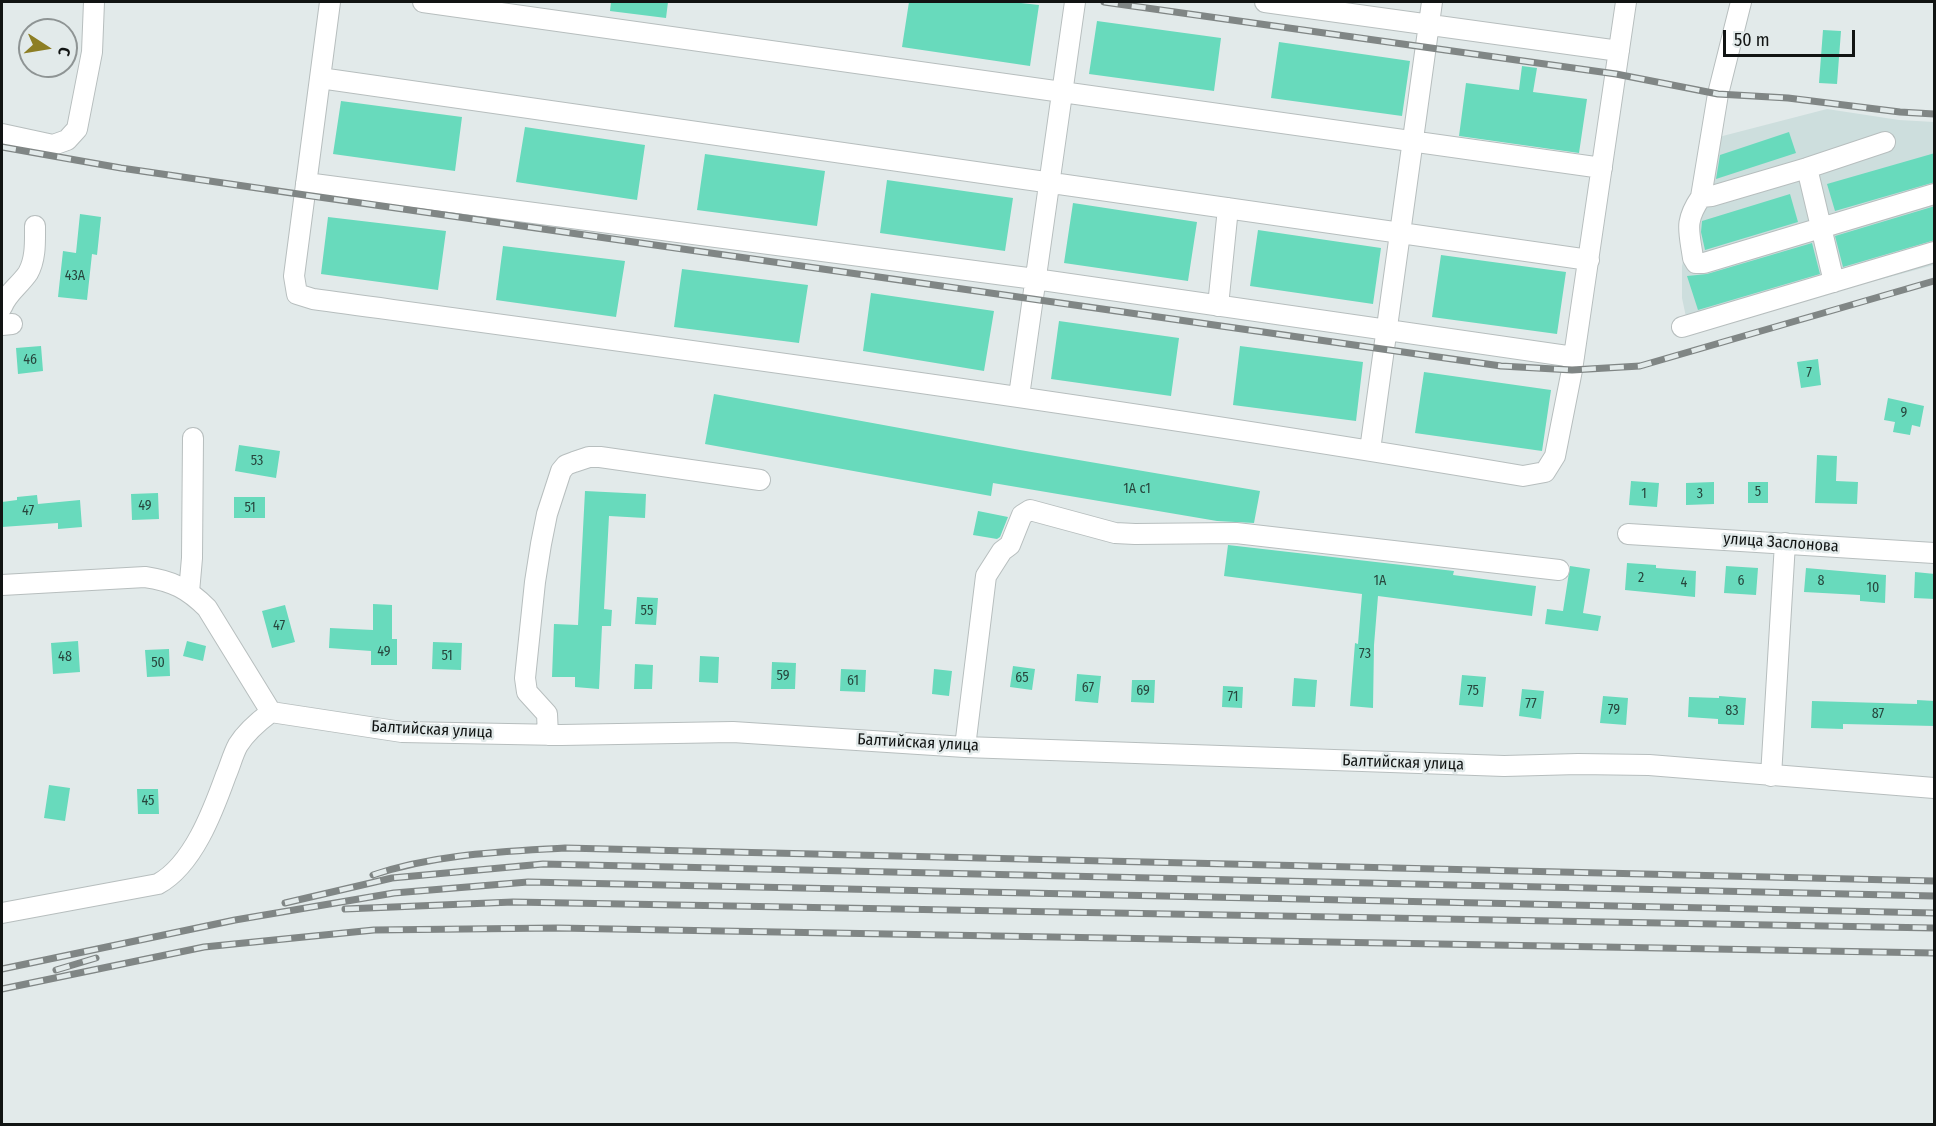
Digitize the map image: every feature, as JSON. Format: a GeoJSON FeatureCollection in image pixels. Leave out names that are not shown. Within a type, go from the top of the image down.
{"type":"FeatureCollection","features":[{"type":"Feature","properties":{"kind":"street"},"geometry":{"type":"LineString","coordinates":[[2,134],[53,145],[67,140],[77,129],[92,52],[94,2]]}},
{"type":"Feature","properties":{"kind":"street"},"geometry":{"type":"LineString","coordinates":[[330,2],[294,276],[297,294],[313,299],[1019,396],[1523,476],[1545,472],[1555,456],[1574,357],[1626,2]]}},
{"type":"Feature","properties":{"kind":"street"},"geometry":{"type":"LineString","coordinates":[[423,2],[1602,168]]}},
{"type":"Feature","properties":{"kind":"street"},"geometry":{"type":"LineString","coordinates":[[1019,396],[1075,2]]}},
{"type":"Feature","properties":{"kind":"street"},"geometry":{"type":"LineString","coordinates":[[1265,2],[1619,51]]}},
{"type":"Feature","properties":{"kind":"street"},"geometry":{"type":"LineString","coordinates":[[1370,450],[1432,2]]}},
{"type":"Feature","properties":{"kind":"street"},"geometry":{"type":"LineString","coordinates":[[1741,2],[1718,94],[1701,197],[1692,210],[1688,223],[1693,258],[1696,263],[1704,263],[1935,194]]}},
{"type":"Feature","properties":{"kind":"street"},"geometry":{"type":"LineString","coordinates":[[320,78],[1589,260]]}},
{"type":"Feature","properties":{"kind":"street"},"geometry":{"type":"LineString","coordinates":[[1701,197],[1712,196],[1807,168],[1885,142]]}},
{"type":"Feature","properties":{"kind":"street"},"geometry":{"type":"LineString","coordinates":[[1807,168],[1834,282]]}},
{"type":"Feature","properties":{"kind":"street"},"geometry":{"type":"LineString","coordinates":[[306,183],[1035,279],[1574,357]]}},
{"type":"Feature","properties":{"kind":"street"},"geometry":{"type":"LineString","coordinates":[[1218,306],[1228,208]]}},
{"type":"Feature","properties":{"kind":"street"},"geometry":{"type":"LineString","coordinates":[[2,307],[4,301],[28,273],[34,256],[35,226]]}},
{"type":"Feature","properties":{"kind":"street"},"geometry":{"type":"LineString","coordinates":[[1682,327],[1935,252]]}},
{"type":"Feature","properties":{"kind":"street"},"geometry":{"type":"LineString","coordinates":[[189,592],[192,558],[193,438]]}},
{"type":"Feature","properties":{"kind":"street"},"geometry":{"type":"LineString","coordinates":[[548,735],[547,714],[527,692],[526,663],[541,544],[547,514],[561,471],[566,465],[574,462],[589,457],[600,457],[760,480]]}},
{"type":"Feature","properties":{"kind":"street"},"geometry":{"type":"LineString","coordinates":[[966,747],[986,576],[1002,552],[1010,545],[1022,515],[1030,510],[1114,532],[1236,532],[1559,570]]}},
{"type":"Feature","properties":{"kind":"street","name":"улица Заслонова"},"geometry":{"type":"LineString","coordinates":[[1628,534],[1935,553]]}},
{"type":"Feature","properties":{"kind":"street"},"geometry":{"type":"LineString","coordinates":[[1771,776],[1785,543]]}},
{"type":"Feature","properties":{"kind":"street"},"geometry":{"type":"LineString","coordinates":[[2,585],[145,577],[164,580],[189,592],[207,608],[271,712],[258,722],[238,745],[206,825],[181,867],[170,878],[158,884],[2,913]]}},
{"type":"Feature","properties":{"kind":"street","name":"Балтийская улица"},"geometry":{"type":"LineString","coordinates":[[271,712],[402,732],[548,735],[733,732],[966,747],[1504,766],[1649,765],[1935,788]]}},
{"type":"Feature","properties":{"kind":"shaded area"},"geometry":{"type":"Polygon","coordinates":[[[1827,109],[1899,120],[1934,122],[1934,265],[1689,331],[1682,298],[1682,266],[1711,139],[1827,109]]]}},
{"type":"Feature","properties":{"kind":"building"},"geometry":{"type":"Polygon","coordinates":[[[611,2],[668,2],[666,18],[610,11],[611,2]]]}},
{"type":"Feature","properties":{"kind":"building"},"geometry":{"type":"Polygon","coordinates":[[[909,2],[1012,2],[1039,5],[1030,66],[902,47],[909,2]]]}},
{"type":"Feature","properties":{"kind":"building"},"geometry":{"type":"Polygon","coordinates":[[[1097,21],[1221,38],[1214,91],[1089,74],[1097,21]]]}},
{"type":"Feature","properties":{"kind":"building"},"geometry":{"type":"Polygon","coordinates":[[[1823,30],[1841,31],[1837,84],[1819,83],[1823,30]]]}},
{"type":"Feature","properties":{"kind":"building"},"geometry":{"type":"Polygon","coordinates":[[[1279,42],[1410,61],[1402,116],[1271,98],[1279,42]]]}},
{"type":"Feature","properties":{"kind":"building"},"geometry":{"type":"Polygon","coordinates":[[[1522,66],[1537,68],[1533,92],[1587,99],[1579,153],[1459,136],[1466,83],[1519,90],[1522,66]]]}},
{"type":"Feature","properties":{"kind":"building"},"geometry":{"type":"Polygon","coordinates":[[[341,101],[462,117],[455,171],[333,154],[341,101]]]}},
{"type":"Feature","properties":{"kind":"building"},"geometry":{"type":"Polygon","coordinates":[[[525,127],[645,145],[637,200],[516,182],[525,127]]]}},
{"type":"Feature","properties":{"kind":"building"},"geometry":{"type":"Polygon","coordinates":[[[1789,132],[1796,153],[1716,179],[1720,155],[1789,132]]]}},
{"type":"Feature","properties":{"kind":"building"},"geometry":{"type":"Polygon","coordinates":[[[1935,153],[1935,182],[1835,211],[1827,184],[1935,153]]]}},
{"type":"Feature","properties":{"kind":"building"},"geometry":{"type":"Polygon","coordinates":[[[705,154],[825,171],[817,226],[697,210],[705,154]]]}},
{"type":"Feature","properties":{"kind":"building"},"geometry":{"type":"Polygon","coordinates":[[[887,180],[1013,198],[1005,251],[880,233],[887,180]]]}},
{"type":"Feature","properties":{"kind":"building"},"geometry":{"type":"Polygon","coordinates":[[[1790,194],[1798,222],[1705,250],[1701,232],[1702,221],[1790,194]]]}},
{"type":"Feature","properties":{"kind":"building"},"geometry":{"type":"Polygon","coordinates":[[[1073,203],[1197,222],[1188,281],[1064,263],[1073,203]]]}},
{"type":"Feature","properties":{"kind":"building"},"geometry":{"type":"Polygon","coordinates":[[[1935,206],[1935,240],[1843,267],[1835,236],[1935,206]]]}},
{"type":"Feature","properties":{"kind":"building"},"geometry":{"type":"Polygon","coordinates":[[[80,214],[101,217],[97,255],[92,254],[87,300],[58,297],[63,251],[76,253],[80,214]]]}},
{"type":"Feature","properties":{"kind":"building"},"geometry":{"type":"Polygon","coordinates":[[[328,217],[446,231],[438,290],[321,274],[328,217]]]}},
{"type":"Feature","properties":{"kind":"building"},"geometry":{"type":"Polygon","coordinates":[[[1258,230],[1381,248],[1373,304],[1250,286],[1258,230]]]}},
{"type":"Feature","properties":{"kind":"building"},"geometry":{"type":"Polygon","coordinates":[[[1812,243],[1820,274],[1698,310],[1687,276],[1707,274],[1812,243]]]}},
{"type":"Feature","properties":{"kind":"building"},"geometry":{"type":"Polygon","coordinates":[[[503,246],[625,261],[616,317],[496,300],[503,246]]]}},
{"type":"Feature","properties":{"kind":"building"},"geometry":{"type":"Polygon","coordinates":[[[1441,255],[1566,272],[1557,334],[1432,317],[1441,255]]]}},
{"type":"Feature","properties":{"kind":"building"},"geometry":{"type":"Polygon","coordinates":[[[682,269],[808,285],[799,343],[674,327],[682,269]]]}},
{"type":"Feature","properties":{"kind":"building"},"geometry":{"type":"Polygon","coordinates":[[[871,293],[994,311],[984,371],[863,351],[871,293]]]}},
{"type":"Feature","properties":{"kind":"building"},"geometry":{"type":"Polygon","coordinates":[[[1059,321],[1179,338],[1171,396],[1051,379],[1059,321]]]}},
{"type":"Feature","properties":{"kind":"building"},"geometry":{"type":"Polygon","coordinates":[[[41,346],[43,371],[18,374],[16,348],[41,346]]]}},
{"type":"Feature","properties":{"kind":"building"},"geometry":{"type":"Polygon","coordinates":[[[1240,346],[1363,362],[1356,421],[1233,405],[1240,346]]]}},
{"type":"Feature","properties":{"kind":"building"},"geometry":{"type":"Polygon","coordinates":[[[1818,359],[1821,385],[1801,388],[1797,362],[1818,359]]]}},
{"type":"Feature","properties":{"kind":"building"},"geometry":{"type":"Polygon","coordinates":[[[1424,372],[1551,390],[1542,451],[1415,433],[1424,372]]]}},
{"type":"Feature","properties":{"kind":"building"},"geometry":{"type":"Polygon","coordinates":[[[714,394],[1260,491],[1254,523],[1217,521],[993,483],[991,496],[705,444],[714,394]]]}},
{"type":"Feature","properties":{"kind":"building"},"geometry":{"type":"Polygon","coordinates":[[[1888,398],[1924,406],[1920,427],[1912,425],[1910,435],[1893,432],[1895,422],[1884,420],[1888,398]]]}},
{"type":"Feature","properties":{"kind":"building"},"geometry":{"type":"Polygon","coordinates":[[[239,445],[280,451],[276,478],[235,471],[239,445]]]}},
{"type":"Feature","properties":{"kind":"building"},"geometry":{"type":"Polygon","coordinates":[[[1817,455],[1837,456],[1836,481],[1858,482],[1857,504],[1815,503],[1817,455]]]}},
{"type":"Feature","properties":{"kind":"building"},"geometry":{"type":"Polygon","coordinates":[[[1631,481],[1659,483],[1657,507],[1629,505],[1631,481]]]}},
{"type":"Feature","properties":{"kind":"building"},"geometry":{"type":"Polygon","coordinates":[[[1714,482],[1714,504],[1686,505],[1686,483],[1714,482]]]}},
{"type":"Feature","properties":{"kind":"building"},"geometry":{"type":"Polygon","coordinates":[[[1748,482],[1768,482],[1768,503],[1748,503],[1748,482]]]}},
{"type":"Feature","properties":{"kind":"building"},"geometry":{"type":"Polygon","coordinates":[[[585,491],[646,494],[645,518],[609,516],[604,609],[612,610],[611,626],[602,626],[599,689],[575,687],[575,677],[552,677],[554,624],[578,625],[585,491]]]}},
{"type":"Feature","properties":{"kind":"building"},"geometry":{"type":"Polygon","coordinates":[[[158,493],[159,519],[132,520],[131,494],[158,493]]]}},
{"type":"Feature","properties":{"kind":"building"},"geometry":{"type":"Polygon","coordinates":[[[37,495],[38,504],[80,500],[82,527],[58,529],[58,523],[2,527],[2,502],[17,500],[17,497],[37,495]]]}},
{"type":"Feature","properties":{"kind":"building"},"geometry":{"type":"Polygon","coordinates":[[[234,497],[265,497],[265,518],[234,518],[234,497]]]}},
{"type":"Feature","properties":{"kind":"building"},"geometry":{"type":"Polygon","coordinates":[[[978,511],[1008,517],[1000,537],[997,539],[973,535],[978,511]]]}},
{"type":"Feature","properties":{"kind":"building"},"geometry":{"type":"Polygon","coordinates":[[[1228,545],[1454,571],[1453,575],[1536,586],[1532,616],[1378,596],[1374,645],[1373,708],[1350,706],[1362,594],[1224,576],[1228,545]]]}},
{"type":"Feature","properties":{"kind":"building"},"geometry":{"type":"Polygon","coordinates":[[[1627,563],[1696,571],[1695,597],[1625,590],[1627,563]]]}},
{"type":"Feature","properties":{"kind":"building"},"geometry":{"type":"Polygon","coordinates":[[[1570,566],[1590,569],[1583,613],[1601,616],[1598,631],[1545,624],[1547,609],[1563,611],[1570,566]]]}},
{"type":"Feature","properties":{"kind":"building"},"geometry":{"type":"Polygon","coordinates":[[[1726,566],[1758,568],[1756,595],[1724,593],[1726,566]]]}},
{"type":"Feature","properties":{"kind":"building"},"geometry":{"type":"Polygon","coordinates":[[[1806,568],[1886,575],[1885,603],[1860,601],[1860,595],[1804,592],[1806,568]]]}},
{"type":"Feature","properties":{"kind":"building"},"geometry":{"type":"Polygon","coordinates":[[[1915,572],[1935,574],[1935,599],[1914,598],[1915,572]]]}},
{"type":"Feature","properties":{"kind":"building"},"geometry":{"type":"Polygon","coordinates":[[[637,597],[658,598],[656,625],[635,624],[637,597]]]}},
{"type":"Feature","properties":{"kind":"building"},"geometry":{"type":"Polygon","coordinates":[[[373,604],[392,605],[392,639],[397,639],[397,665],[371,665],[371,651],[329,648],[330,628],[373,630],[373,604]]]}},
{"type":"Feature","properties":{"kind":"building"},"geometry":{"type":"Polygon","coordinates":[[[285,605],[295,642],[272,648],[262,611],[285,605]]]}},
{"type":"Feature","properties":{"kind":"building"},"geometry":{"type":"Polygon","coordinates":[[[78,641],[80,672],[53,674],[51,643],[78,641]]]}},
{"type":"Feature","properties":{"kind":"building"},"geometry":{"type":"Polygon","coordinates":[[[187,641],[206,646],[203,661],[183,656],[187,641]]]}},
{"type":"Feature","properties":{"kind":"building"},"geometry":{"type":"Polygon","coordinates":[[[433,642],[462,643],[461,670],[432,669],[433,642]]]}},
{"type":"Feature","properties":{"kind":"building"},"geometry":{"type":"Polygon","coordinates":[[[169,649],[170,676],[147,677],[145,650],[169,649]]]}},
{"type":"Feature","properties":{"kind":"building"},"geometry":{"type":"Polygon","coordinates":[[[700,656],[719,657],[718,683],[699,682],[700,656]]]}},
{"type":"Feature","properties":{"kind":"building"},"geometry":{"type":"Polygon","coordinates":[[[772,662],[796,663],[795,689],[771,689],[772,662]]]}},
{"type":"Feature","properties":{"kind":"building"},"geometry":{"type":"Polygon","coordinates":[[[635,664],[653,665],[652,689],[634,689],[635,664]]]}},
{"type":"Feature","properties":{"kind":"building"},"geometry":{"type":"Polygon","coordinates":[[[1013,666],[1035,669],[1032,690],[1010,687],[1013,666]]]}},
{"type":"Feature","properties":{"kind":"building"},"geometry":{"type":"Polygon","coordinates":[[[841,669],[866,670],[865,692],[840,691],[841,669]]]}},
{"type":"Feature","properties":{"kind":"building"},"geometry":{"type":"Polygon","coordinates":[[[934,669],[952,671],[949,696],[932,694],[934,669]]]}},
{"type":"Feature","properties":{"kind":"building"},"geometry":{"type":"Polygon","coordinates":[[[1077,674],[1101,676],[1098,703],[1075,701],[1077,674]]]}},
{"type":"Feature","properties":{"kind":"building"},"geometry":{"type":"Polygon","coordinates":[[[1462,675],[1486,677],[1483,707],[1459,705],[1462,675]]]}},
{"type":"Feature","properties":{"kind":"building"},"geometry":{"type":"Polygon","coordinates":[[[1294,678],[1317,680],[1315,707],[1292,706],[1294,678]]]}},
{"type":"Feature","properties":{"kind":"building"},"geometry":{"type":"Polygon","coordinates":[[[1132,680],[1155,680],[1154,703],[1131,702],[1132,680]]]}},
{"type":"Feature","properties":{"kind":"building"},"geometry":{"type":"Polygon","coordinates":[[[1223,686],[1243,687],[1242,708],[1222,707],[1223,686]]]}},
{"type":"Feature","properties":{"kind":"building"},"geometry":{"type":"Polygon","coordinates":[[[1522,689],[1544,691],[1541,719],[1519,716],[1522,689]]]}},
{"type":"Feature","properties":{"kind":"building"},"geometry":{"type":"Polygon","coordinates":[[[1603,696],[1628,698],[1626,725],[1600,723],[1603,696]]]}},
{"type":"Feature","properties":{"kind":"building"},"geometry":{"type":"Polygon","coordinates":[[[1719,696],[1746,698],[1744,725],[1718,724],[1718,719],[1688,717],[1689,697],[1719,698],[1719,696]]]}},
{"type":"Feature","properties":{"kind":"building"},"geometry":{"type":"Polygon","coordinates":[[[1917,700],[1935,701],[1935,726],[1843,724],[1843,729],[1811,728],[1812,701],[1917,704],[1917,700]]]}},
{"type":"Feature","properties":{"kind":"building"},"geometry":{"type":"Polygon","coordinates":[[[49,785],[70,788],[65,821],[44,818],[49,785]]]}},
{"type":"Feature","properties":{"kind":"building"},"geometry":{"type":"Polygon","coordinates":[[[137,789],[158,789],[159,814],[138,814],[137,789]]]}},
{"type":"Feature","properties":{"kind":"railway"},"geometry":{"type":"LineString","coordinates":[[1104,2],[1616,74],[1718,94],[1788,98],[1934,114]]}},
{"type":"Feature","properties":{"kind":"railway"},"geometry":{"type":"LineString","coordinates":[[2,147],[121,168],[305,195],[1501,366],[1572,370],[1640,366],[1934,281]]}},
{"type":"Feature","properties":{"kind":"railway"},"geometry":{"type":"LineString","coordinates":[[373,875],[444,858],[565,848],[1934,881]]}},
{"type":"Feature","properties":{"kind":"railway"},"geometry":{"type":"LineString","coordinates":[[285,903],[392,878],[543,864],[1934,896]]}},
{"type":"Feature","properties":{"kind":"railway"},"geometry":{"type":"LineString","coordinates":[[2,969],[235,920],[394,893],[528,882],[1934,913]]}},
{"type":"Feature","properties":{"kind":"railway"},"geometry":{"type":"LineString","coordinates":[[345,909],[513,902],[1934,928]]}},
{"type":"Feature","properties":{"kind":"railway"},"geometry":{"type":"LineString","coordinates":[[2,989],[204,947],[374,930],[557,928],[1934,953]]}},
{"type":"Feature","properties":{"kind":"railway"},"geometry":{"type":"LineString","coordinates":[[56,970],[96,958]]}}]}
